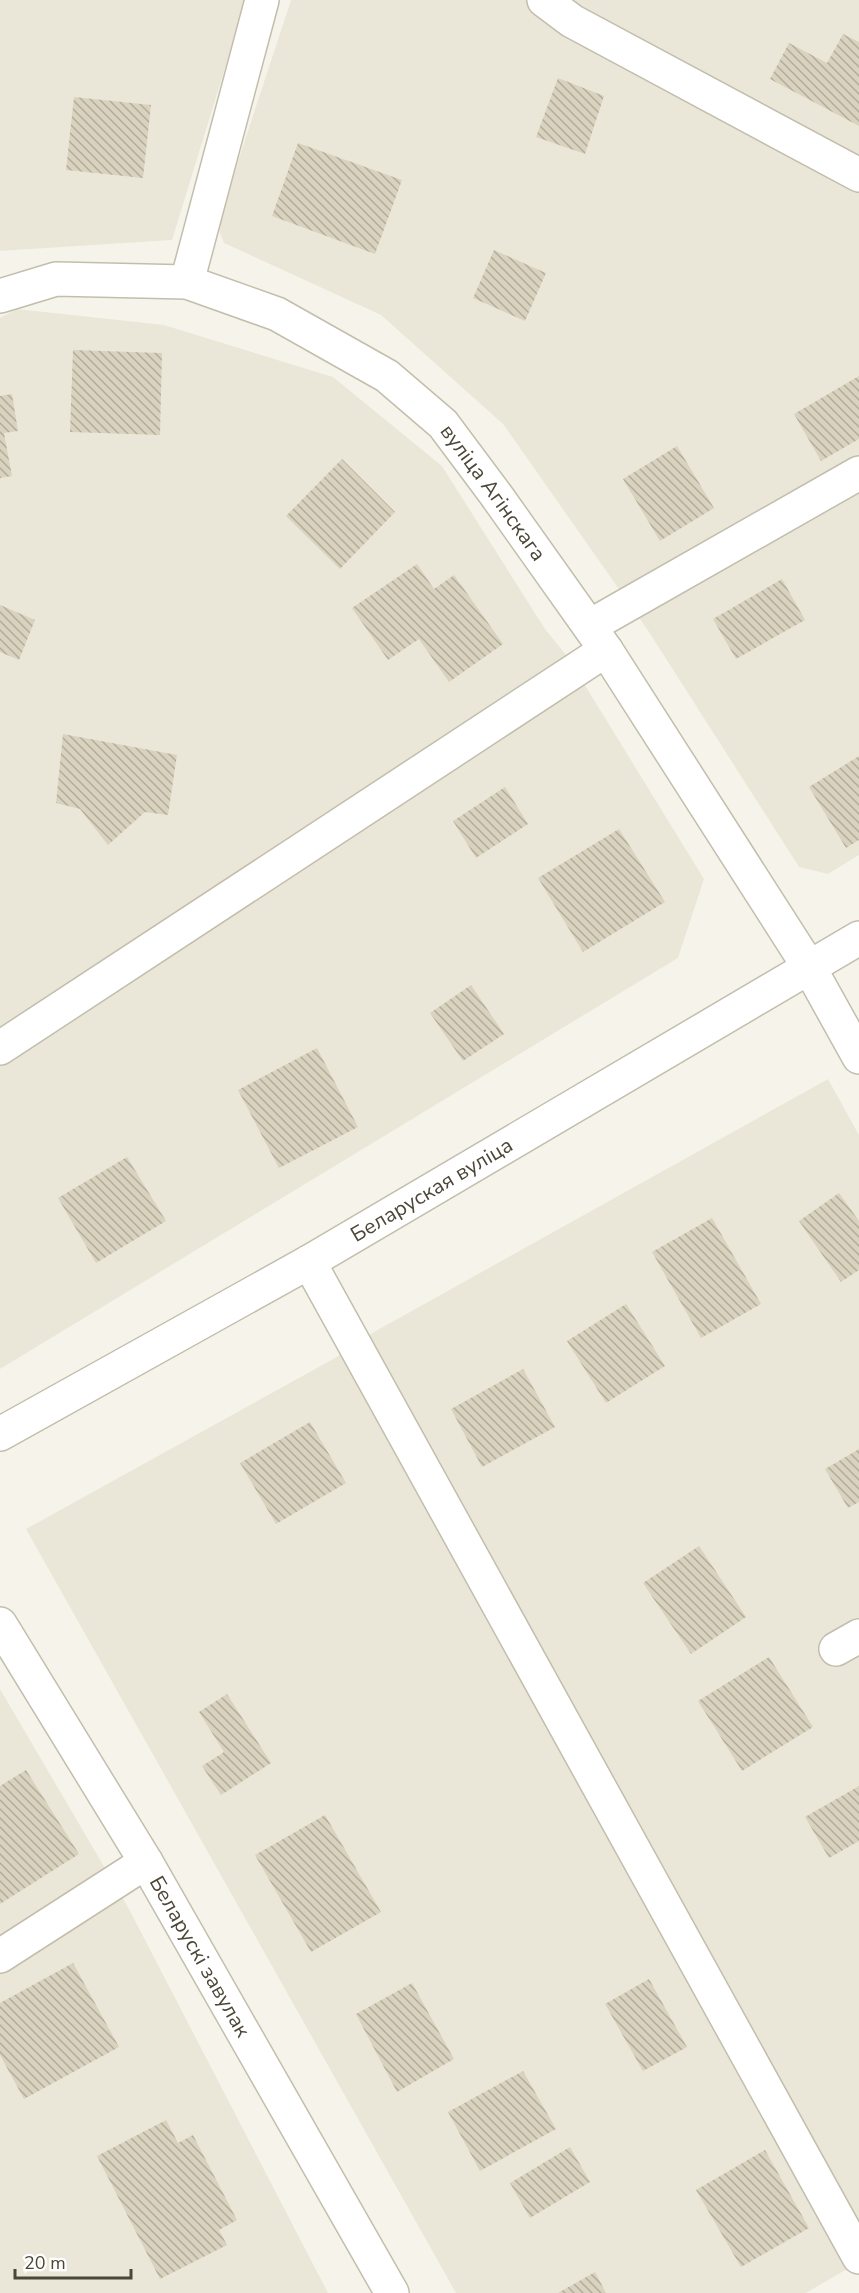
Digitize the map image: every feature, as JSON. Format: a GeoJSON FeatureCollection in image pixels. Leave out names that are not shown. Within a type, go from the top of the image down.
{"type":"FeatureCollection","features":[{"type":"Feature","properties":{"kind":"street"},"geometry":{"type":"LineString","coordinates":[[187,282],[262,0]]}},
{"type":"Feature","properties":{"kind":"street"},"geometry":{"type":"LineString","coordinates":[[544,0],[572,21],[859,175]]}},
{"type":"Feature","properties":{"kind":"street","name":"вуліца Агінскага"},"geometry":{"type":"LineString","coordinates":[[0,296],[56,279],[187,282],[277,314],[387,376],[443,424],[598,638],[809,967],[859,1057]]}},
{"type":"Feature","properties":{"kind":"street"},"geometry":{"type":"LineString","coordinates":[[0,1048],[598,638],[859,473]]}},
{"type":"Feature","properties":{"kind":"street","name":"Беларуская вуліца"},"geometry":{"type":"LineString","coordinates":[[0,1434],[309,1262],[859,938]]}},
{"type":"Feature","properties":{"kind":"street"},"geometry":{"type":"LineString","coordinates":[[309,1262],[859,2257]]}},
{"type":"Feature","properties":{"kind":"street","name":"Беларускі завулак"},"geometry":{"type":"LineString","coordinates":[[0,1624],[146,1862],[392,2293]]}},
{"type":"Feature","properties":{"kind":"street"},"geometry":{"type":"LineString","coordinates":[[0,1956],[146,1862]]}},
{"type":"Feature","properties":{"kind":"shaded area"},"geometry":{"type":"Polygon","coordinates":[[[0,0],[246,0],[172,240],[0,251],[0,0]]]}},
{"type":"Feature","properties":{"kind":"shaded area"},"geometry":{"type":"Polygon","coordinates":[[[291,0],[859,0],[859,855],[828,874],[799,867],[647,629],[503,424],[381,315],[224,243],[217,225],[291,0]]]}},
{"type":"Feature","properties":{"kind":"shaded area"},"geometry":{"type":"Polygon","coordinates":[[[17,309],[164,325],[333,377],[442,466],[545,629],[567,656],[704,879],[678,958],[0,1369],[0,318],[17,309]]]}},
{"type":"Feature","properties":{"kind":"shaded area"},"geometry":{"type":"Polygon","coordinates":[[[828,1079],[859,1135],[859,2262],[806,2293],[456,2293],[26,1529],[335,1358],[374,1332],[828,1079]]]}},
{"type":"Feature","properties":{"kind":"shaded area"},"geometry":{"type":"Polygon","coordinates":[[[0,1689],[129,1909],[328,2293],[0,2293],[0,1689]]]}},
{"type":"Feature","properties":{"kind":"building"},"geometry":{"type":"Polygon","coordinates":[[[843,34],[859,42],[859,126],[770,79],[789,43],[827,63],[843,34]]]}},
{"type":"Feature","properties":{"kind":"building"},"geometry":{"type":"Polygon","coordinates":[[[558,78],[604,96],[585,154],[536,137],[558,78]]]}},
{"type":"Feature","properties":{"kind":"building"},"geometry":{"type":"Polygon","coordinates":[[[74,97],[151,105],[143,178],[66,170],[74,97]]]}},
{"type":"Feature","properties":{"kind":"building"},"geometry":{"type":"Polygon","coordinates":[[[298,143],[402,180],[375,254],[272,216],[298,143]]]}},
{"type":"Feature","properties":{"kind":"building"},"geometry":{"type":"Polygon","coordinates":[[[494,250],[546,273],[525,321],[473,298],[494,250]]]}},
{"type":"Feature","properties":{"kind":"building"},"geometry":{"type":"Polygon","coordinates":[[[73,350],[162,353],[160,435],[70,432],[73,350]]]}},
{"type":"Feature","properties":{"kind":"building"},"geometry":{"type":"Polygon","coordinates":[[[859,376],[859,439],[821,461],[794,414],[859,376]]]}},
{"type":"Feature","properties":{"kind":"building"},"geometry":{"type":"Polygon","coordinates":[[[12,394],[18,431],[4,433],[12,476],[0,478],[0,396],[12,394]]]}},
{"type":"Feature","properties":{"kind":"building"},"geometry":{"type":"Polygon","coordinates":[[[677,446],[714,508],[660,541],[623,479],[677,446]]]}},
{"type":"Feature","properties":{"kind":"building"},"geometry":{"type":"Polygon","coordinates":[[[342,459],[395,512],[340,569],[286,516],[342,459]]]}},
{"type":"Feature","properties":{"kind":"building"},"geometry":{"type":"Polygon","coordinates":[[[417,564],[434,589],[454,575],[503,644],[449,682],[419,639],[388,660],[352,608],[417,564]]]}},
{"type":"Feature","properties":{"kind":"building"},"geometry":{"type":"Polygon","coordinates":[[[782,579],[805,620],[736,659],[713,619],[782,579]]]}},
{"type":"Feature","properties":{"kind":"building"},"geometry":{"type":"Polygon","coordinates":[[[0,605],[35,620],[19,660],[0,652],[0,605]]]}},
{"type":"Feature","properties":{"kind":"building"},"geometry":{"type":"Polygon","coordinates":[[[63,734],[177,755],[168,815],[145,812],[108,845],[80,809],[56,803],[63,734]]]}},
{"type":"Feature","properties":{"kind":"building"},"geometry":{"type":"Polygon","coordinates":[[[859,756],[859,840],[846,848],[809,787],[859,756]]]}},
{"type":"Feature","properties":{"kind":"building"},"geometry":{"type":"Polygon","coordinates":[[[505,787],[528,824],[476,858],[453,821],[505,787]]]}},
{"type":"Feature","properties":{"kind":"building"},"geometry":{"type":"Polygon","coordinates":[[[619,829],[665,902],[583,952],[538,878],[619,829]]]}},
{"type":"Feature","properties":{"kind":"building"},"geometry":{"type":"Polygon","coordinates":[[[471,985],[504,1034],[463,1061],[430,1013],[471,985]]]}},
{"type":"Feature","properties":{"kind":"building"},"geometry":{"type":"Polygon","coordinates":[[[317,1048],[358,1127],[279,1168],[238,1090],[317,1048]]]}},
{"type":"Feature","properties":{"kind":"building"},"geometry":{"type":"Polygon","coordinates":[[[127,1157],[166,1221],[96,1263],[58,1198],[127,1157]]]}},
{"type":"Feature","properties":{"kind":"building"},"geometry":{"type":"Polygon","coordinates":[[[839,1193],[859,1221],[859,1270],[841,1282],[799,1221],[839,1193]]]}},
{"type":"Feature","properties":{"kind":"building"},"geometry":{"type":"Polygon","coordinates":[[[712,1218],[761,1304],[701,1338],[652,1252],[712,1218]]]}},
{"type":"Feature","properties":{"kind":"building"},"geometry":{"type":"Polygon","coordinates":[[[626,1304],[665,1366],[606,1403],[567,1341],[626,1304]]]}},
{"type":"Feature","properties":{"kind":"building"},"geometry":{"type":"Polygon","coordinates":[[[523,1369],[555,1427],[482,1467],[451,1409],[523,1369]]]}},
{"type":"Feature","properties":{"kind":"building"},"geometry":{"type":"Polygon","coordinates":[[[310,1422],[346,1483],[276,1524],[240,1463],[310,1422]]]}},
{"type":"Feature","properties":{"kind":"building"},"geometry":{"type":"Polygon","coordinates":[[[859,1449],[859,1502],[848,1508],[825,1469],[859,1449]]]}},
{"type":"Feature","properties":{"kind":"building"},"geometry":{"type":"Polygon","coordinates":[[[699,1546],[746,1617],[691,1654],[643,1583],[699,1546]]]}},
{"type":"Feature","properties":{"kind":"building"},"geometry":{"type":"Polygon","coordinates":[[[769,1657],[813,1727],[742,1771],[698,1701],[769,1657]]]}},
{"type":"Feature","properties":{"kind":"building"},"geometry":{"type":"Polygon","coordinates":[[[227,1694],[271,1763],[221,1795],[202,1766],[224,1752],[199,1712],[227,1694]]]}},
{"type":"Feature","properties":{"kind":"building"},"geometry":{"type":"Polygon","coordinates":[[[26,1770],[79,1854],[0,1904],[0,1786],[26,1770]]]}},
{"type":"Feature","properties":{"kind":"building"},"geometry":{"type":"Polygon","coordinates":[[[859,1786],[859,1841],[829,1858],[805,1817],[859,1786]]]}},
{"type":"Feature","properties":{"kind":"building"},"geometry":{"type":"Polygon","coordinates":[[[325,1815],[381,1912],[311,1952],[255,1855],[325,1815]]]}},
{"type":"Feature","properties":{"kind":"building"},"geometry":{"type":"Polygon","coordinates":[[[73,1963],[119,2047],[24,2099],[0,2055],[0,2003],[73,1963]]]}},
{"type":"Feature","properties":{"kind":"building"},"geometry":{"type":"Polygon","coordinates":[[[649,1979],[687,2047],[643,2071],[605,2004],[649,1979]]]}},
{"type":"Feature","properties":{"kind":"building"},"geometry":{"type":"Polygon","coordinates":[[[412,1983],[454,2059],[397,2092],[356,2014],[412,1983]]]}},
{"type":"Feature","properties":{"kind":"building"},"geometry":{"type":"Polygon","coordinates":[[[523,2071],[556,2129],[480,2171],[448,2112],[523,2071]]]}},
{"type":"Feature","properties":{"kind":"building"},"geometry":{"type":"Polygon","coordinates":[[[166,2120],[178,2143],[193,2135],[237,2220],[219,2230],[227,2245],[160,2279],[97,2156],[166,2120]]]}},
{"type":"Feature","properties":{"kind":"building"},"geometry":{"type":"Polygon","coordinates":[[[570,2147],[590,2182],[530,2218],[510,2183],[570,2147]]]}},
{"type":"Feature","properties":{"kind":"building"},"geometry":{"type":"Polygon","coordinates":[[[765,2150],[809,2228],[741,2267],[696,2190],[765,2150]]]}},
{"type":"Feature","properties":{"kind":"building"},"geometry":{"type":"Polygon","coordinates":[[[595,2272],[606,2293],[558,2293],[595,2272]]]}}]}
